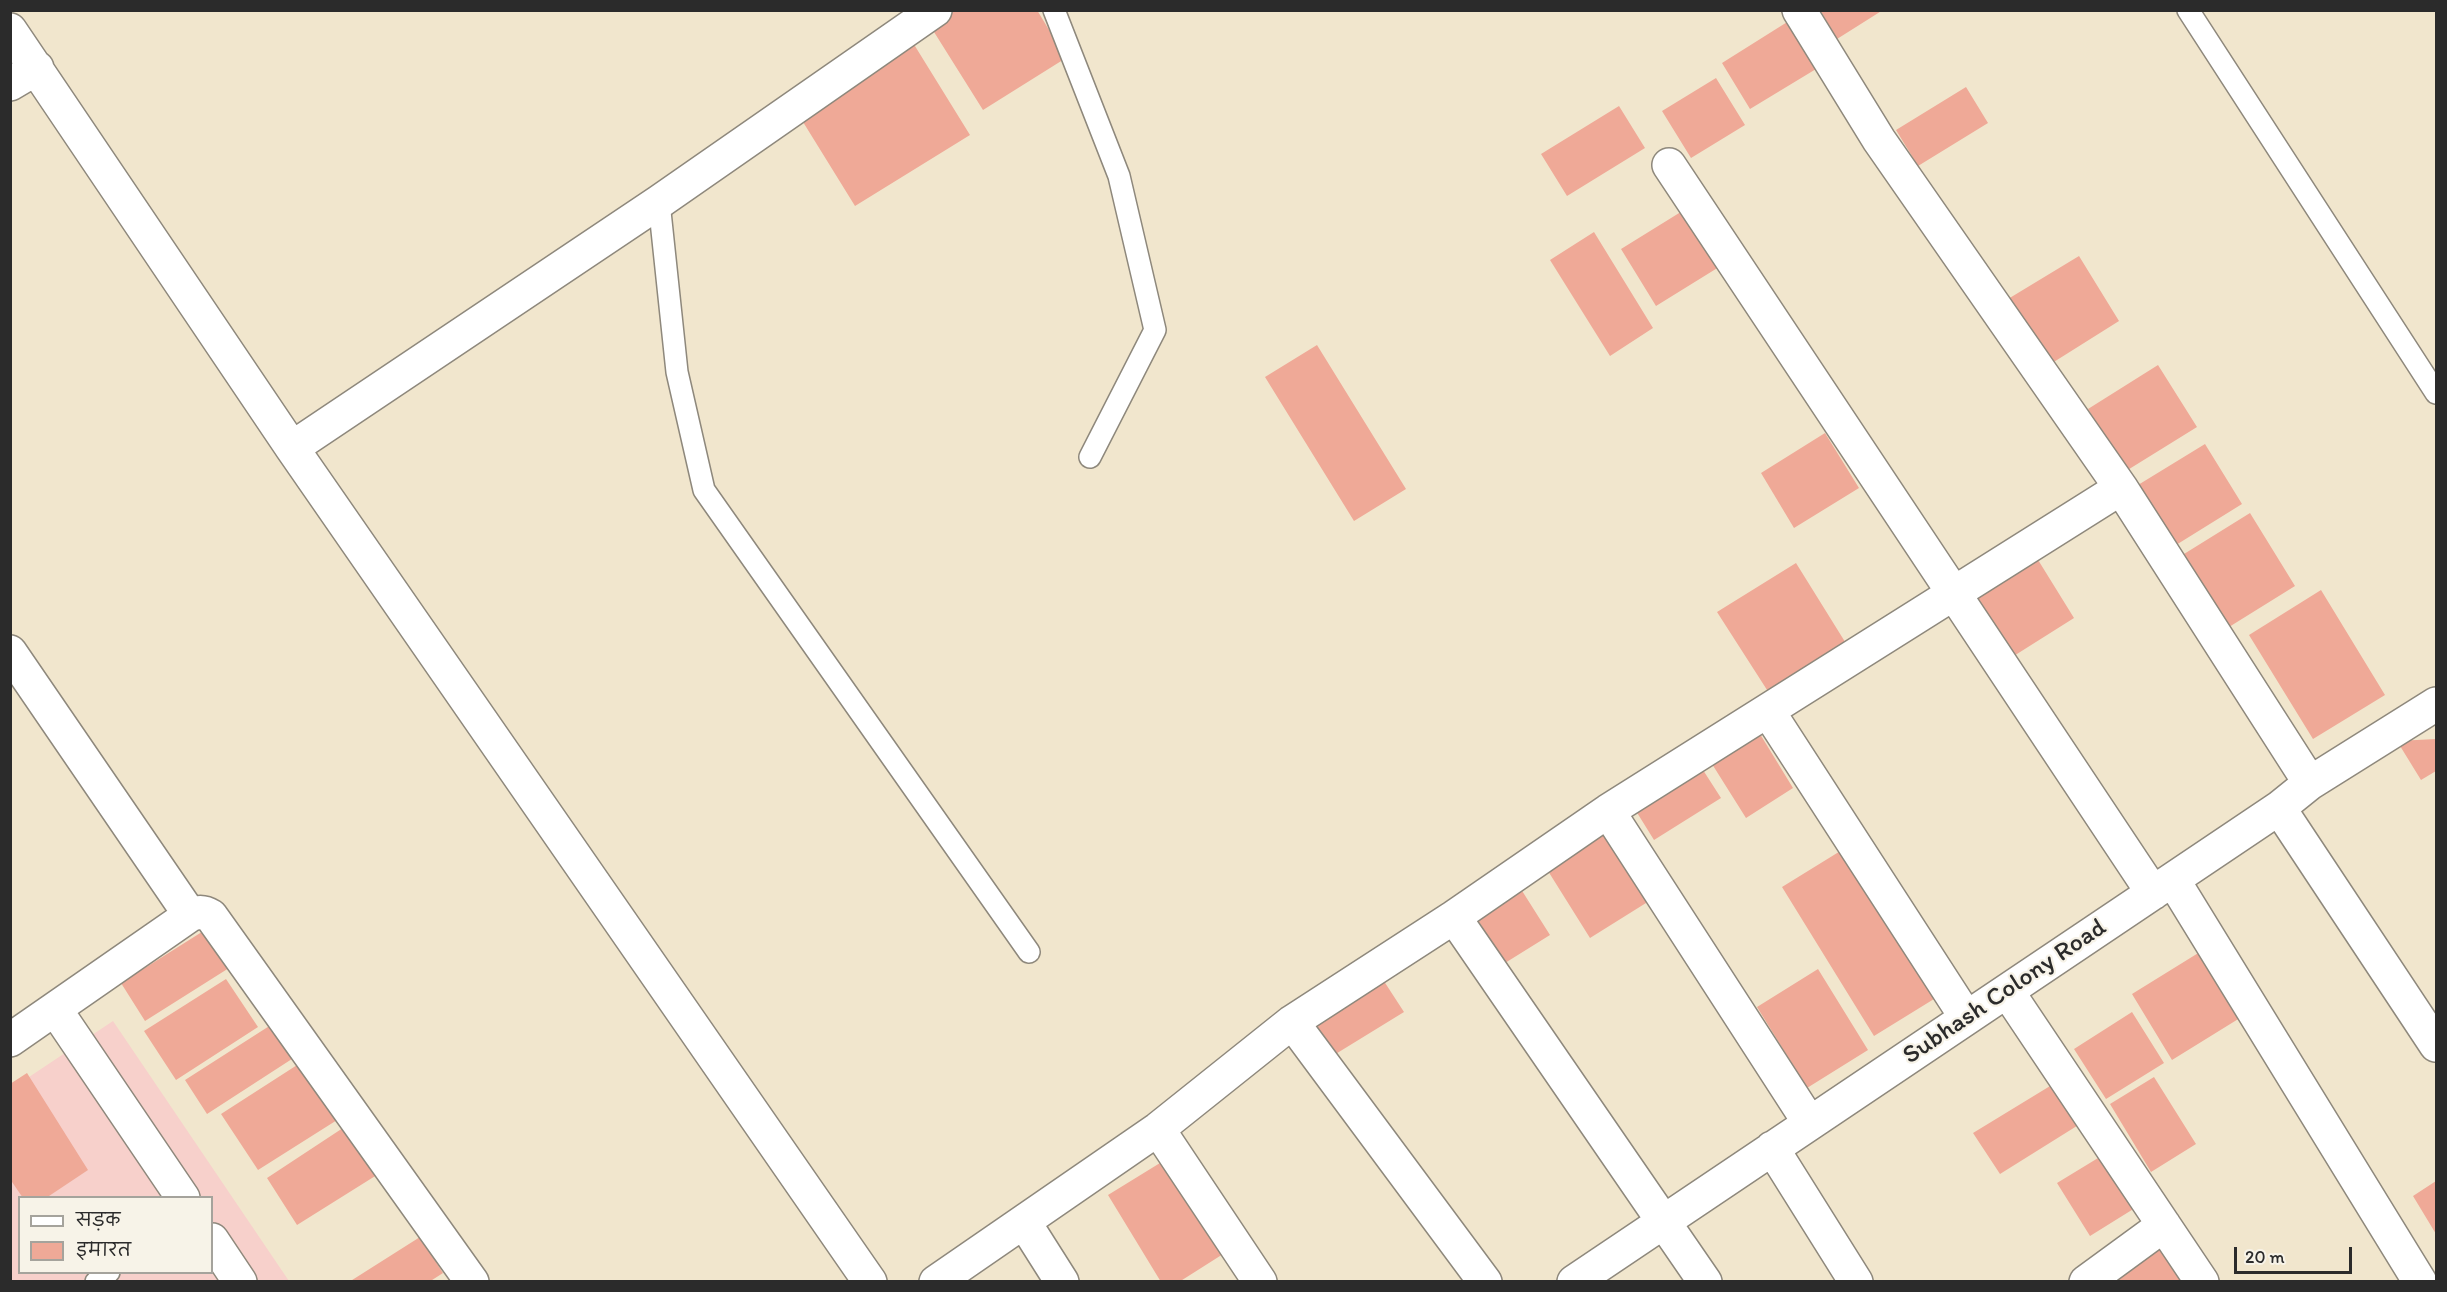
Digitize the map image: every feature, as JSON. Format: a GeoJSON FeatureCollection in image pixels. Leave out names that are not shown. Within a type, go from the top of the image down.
{"type":"FeatureCollection","features":[{"type":"Feature","properties":{"kind":"street"},"geometry":{"type":"LineString","coordinates":[[292,448],[659,202],[935,10]]}},
{"type":"Feature","properties":{"kind":"street"},"geometry":{"type":"LineString","coordinates":[[1799,10],[1879,140],[2121,488],[2310,783]]}},
{"type":"Feature","properties":{"kind":"street"},"geometry":{"type":"LineString","coordinates":[[10,30],[24,76],[292,448],[870,1281]]}},
{"type":"Feature","properties":{"kind":"street"},"geometry":{"type":"LineString","coordinates":[[1669,165],[1954,594],[2163,886],[2420,1281]]}},
{"type":"Feature","properties":{"kind":"street"},"geometry":{"type":"LineString","coordinates":[[936,1281],[1158,1129],[1292,1022],[1454,917],[1608,811],[2121,488]]}},
{"type":"Feature","properties":{"kind":"street"},"geometry":{"type":"LineString","coordinates":[[10,652],[190,915]]}},
{"type":"Feature","properties":{"kind":"street","name":"Subhash Colony Road"},"geometry":{"type":"LineString","coordinates":[[1574,1281],[2279,808],[2310,783],[2436,704]]}},
{"type":"Feature","properties":{"kind":"street"},"geometry":{"type":"LineString","coordinates":[[1768,711],[1966,1017]]}},
{"type":"Feature","properties":{"kind":"street"},"geometry":{"type":"LineString","coordinates":[[2279,808],[2436,1045]]}},
{"type":"Feature","properties":{"kind":"street"},"geometry":{"type":"LineString","coordinates":[[1608,811],[1809,1122]]}},
{"type":"Feature","properties":{"kind":"street"},"geometry":{"type":"LineString","coordinates":[[10,1040],[190,915],[206,912],[472,1281]]}},
{"type":"Feature","properties":{"kind":"street"},"geometry":{"type":"LineString","coordinates":[[1454,917],[1705,1281]]}},
{"type":"Feature","properties":{"kind":"street"},"geometry":{"type":"LineString","coordinates":[[2007,991],[2202,1281]]}},
{"type":"Feature","properties":{"kind":"street"},"geometry":{"type":"LineString","coordinates":[[55,1009],[182,1196]]}},
{"type":"Feature","properties":{"kind":"street"},"geometry":{"type":"LineString","coordinates":[[1292,1022],[1485,1281]]}},
{"type":"Feature","properties":{"kind":"street"},"geometry":{"type":"LineString","coordinates":[[1158,1129],[1260,1281]]}},
{"type":"Feature","properties":{"kind":"street"},"geometry":{"type":"LineString","coordinates":[[1772,1148],[1856,1281]]}},
{"type":"Feature","properties":{"kind":"street"},"geometry":{"type":"LineString","coordinates":[[1024,1222],[1062,1281]]}},
{"type":"Feature","properties":{"kind":"street"},"geometry":{"type":"LineString","coordinates":[[2086,1281],[2164,1225]]}},
{"type":"Feature","properties":{"kind":"street"},"geometry":{"type":"LineString","coordinates":[[213,1241],[240,1281]]}},
{"type":"Feature","properties":{"kind":"lane"},"geometry":{"type":"LineString","coordinates":[[1054,10],[1119,176],[1155,330],[1090,457]]}},
{"type":"Feature","properties":{"kind":"lane"},"geometry":{"type":"LineString","coordinates":[[2188,10],[2436,393]]}},
{"type":"Feature","properties":{"kind":"lane"},"geometry":{"type":"LineString","coordinates":[[659,202],[677,372],[704,490],[1029,952]]}},
{"type":"Feature","properties":{"kind":"shaded area"},"geometry":{"type":"Polygon","coordinates":[[[113,1021],[289,1281],[11,1282],[11,1089],[113,1021]]]}},
{"type":"Feature","properties":{"kind":"building"},"geometry":{"type":"Polygon","coordinates":[[[950,10],[1037,10],[1066,58],[983,110],[929,24],[950,10]]]}},
{"type":"Feature","properties":{"kind":"building"},"geometry":{"type":"Polygon","coordinates":[[[1820,10],[1883,10],[1837,39],[1820,10]]]}},
{"type":"Feature","properties":{"kind":"building"},"geometry":{"type":"Polygon","coordinates":[[[1792,19],[1821,66],[1750,109],[1722,63],[1792,19]]]}},
{"type":"Feature","properties":{"kind":"building"},"geometry":{"type":"Polygon","coordinates":[[[910,38],[970,135],[855,206],[795,109],[910,38]]]}},
{"type":"Feature","properties":{"kind":"building"},"geometry":{"type":"Polygon","coordinates":[[[1716,78],[1745,125],[1691,158],[1662,111],[1716,78]]]}},
{"type":"Feature","properties":{"kind":"building"},"geometry":{"type":"Polygon","coordinates":[[[1966,87],[1988,123],[1918,166],[1896,130],[1966,87]]]}},
{"type":"Feature","properties":{"kind":"building"},"geometry":{"type":"Polygon","coordinates":[[[1619,106],[1645,148],[1567,196],[1541,154],[1619,106]]]}},
{"type":"Feature","properties":{"kind":"building"},"geometry":{"type":"Polygon","coordinates":[[[1684,210],[1719,267],[1656,306],[1621,249],[1684,210]]]}},
{"type":"Feature","properties":{"kind":"building"},"geometry":{"type":"Polygon","coordinates":[[[1594,232],[1653,328],[1610,356],[1550,260],[1594,232]]]}},
{"type":"Feature","properties":{"kind":"building"},"geometry":{"type":"Polygon","coordinates":[[[2079,256],[2119,321],[2049,365],[2008,299],[2079,256]]]}},
{"type":"Feature","properties":{"kind":"building"},"geometry":{"type":"Polygon","coordinates":[[[1317,345],[1406,489],[1354,521],[1265,377],[1317,345]]]}},
{"type":"Feature","properties":{"kind":"building"},"geometry":{"type":"Polygon","coordinates":[[[2158,365],[2197,427],[2126,471],[2088,409],[2158,365]]]}},
{"type":"Feature","properties":{"kind":"building"},"geometry":{"type":"Polygon","coordinates":[[[1825,433],[1859,488],[1794,528],[1761,473],[1825,433]]]}},
{"type":"Feature","properties":{"kind":"building"},"geometry":{"type":"Polygon","coordinates":[[[2205,444],[2242,504],[2176,545],[2138,485],[2205,444]]]}},
{"type":"Feature","properties":{"kind":"building"},"geometry":{"type":"Polygon","coordinates":[[[2250,513],[2295,586],[2229,627],[2184,554],[2250,513]]]}},
{"type":"Feature","properties":{"kind":"building"},"geometry":{"type":"Polygon","coordinates":[[[2035,555],[2074,618],[2009,659],[1969,596],[2035,555]]]}},
{"type":"Feature","properties":{"kind":"building"},"geometry":{"type":"Polygon","coordinates":[[[1796,563],[1847,645],[1769,693],[1717,612],[1796,563]]]}},
{"type":"Feature","properties":{"kind":"building"},"geometry":{"type":"Polygon","coordinates":[[[2321,590],[2385,695],[2313,739],[2249,635],[2321,590]]]}},
{"type":"Feature","properties":{"kind":"building"},"geometry":{"type":"Polygon","coordinates":[[[1760,734],[1793,788],[1746,818],[1712,764],[1760,734]]]}},
{"type":"Feature","properties":{"kind":"building"},"geometry":{"type":"Polygon","coordinates":[[[2436,739],[2436,771],[2421,780],[2397,741],[2436,739]]]}},
{"type":"Feature","properties":{"kind":"building"},"geometry":{"type":"Polygon","coordinates":[[[1703,770],[1721,798],[1654,840],[1636,811],[1703,770]]]}},
{"type":"Feature","properties":{"kind":"building"},"geometry":{"type":"Polygon","coordinates":[[[1608,823],[1654,898],[1590,938],[1543,863],[1608,823]]]}},
{"type":"Feature","properties":{"kind":"building"},"geometry":{"type":"Polygon","coordinates":[[[1842,850],[1934,999],[1874,1036],[1782,887],[1842,850]]]}},
{"type":"Feature","properties":{"kind":"building"},"geometry":{"type":"Polygon","coordinates":[[[1519,886],[1550,935],[1505,963],[1474,914],[1519,886]]]}},
{"type":"Feature","properties":{"kind":"building"},"geometry":{"type":"Polygon","coordinates":[[[205,930],[229,968],[145,1021],[121,983],[205,930]]]}},
{"type":"Feature","properties":{"kind":"building"},"geometry":{"type":"Polygon","coordinates":[[[2208,947],[2248,1013],[2172,1060],[2132,994],[2208,947]]]}},
{"type":"Feature","properties":{"kind":"building"},"geometry":{"type":"Polygon","coordinates":[[[1818,969],[1868,1050],[1807,1088],[1757,1007],[1818,969]]]}},
{"type":"Feature","properties":{"kind":"building"},"geometry":{"type":"Polygon","coordinates":[[[1378,972],[1404,1012],[1334,1055],[1309,1015],[1378,972]]]}},
{"type":"Feature","properties":{"kind":"building"},"geometry":{"type":"Polygon","coordinates":[[[226,979],[258,1027],[176,1080],[144,1031],[226,979]]]}},
{"type":"Feature","properties":{"kind":"building"},"geometry":{"type":"Polygon","coordinates":[[[2132,1012],[2164,1063],[2106,1099],[2074,1049],[2132,1012]]]}},
{"type":"Feature","properties":{"kind":"building"},"geometry":{"type":"Polygon","coordinates":[[[274,1023],[295,1057],[207,1114],[185,1080],[274,1023]]]}},
{"type":"Feature","properties":{"kind":"building"},"geometry":{"type":"Polygon","coordinates":[[[308,1058],[345,1115],[258,1170],[221,1114],[308,1058]]]}},
{"type":"Feature","properties":{"kind":"building"},"geometry":{"type":"Polygon","coordinates":[[[27,1073],[88,1170],[49,1196],[22,1196],[10,1179],[10,1084],[27,1073]]]}},
{"type":"Feature","properties":{"kind":"building"},"geometry":{"type":"Polygon","coordinates":[[[2154,1077],[2196,1144],[2151,1172],[2110,1104],[2154,1077]]]}},
{"type":"Feature","properties":{"kind":"building"},"geometry":{"type":"Polygon","coordinates":[[[2055,1083],[2080,1124],[2000,1174],[1973,1133],[2055,1083]]]}},
{"type":"Feature","properties":{"kind":"building"},"geometry":{"type":"Polygon","coordinates":[[[349,1124],[380,1173],[297,1225],[267,1178],[349,1124]]]}},
{"type":"Feature","properties":{"kind":"building"},"geometry":{"type":"Polygon","coordinates":[[[1173,1155],[1231,1249],[1179,1282],[1161,1282],[1108,1195],[1173,1155]]]}},
{"type":"Feature","properties":{"kind":"building"},"geometry":{"type":"Polygon","coordinates":[[[2103,1155],[2135,1208],[2090,1236],[2057,1183],[2103,1155]]]}},
{"type":"Feature","properties":{"kind":"building"},"geometry":{"type":"Polygon","coordinates":[[[2436,1181],[2436,1234],[2413,1196],[2436,1181]]]}},
{"type":"Feature","properties":{"kind":"building"},"geometry":{"type":"Polygon","coordinates":[[[420,1237],[443,1273],[429,1282],[349,1282],[420,1237]]]}},
{"type":"Feature","properties":{"kind":"building"},"geometry":{"type":"Polygon","coordinates":[[[2159,1237],[2187,1282],[2109,1282],[2159,1237]]]}}]}
